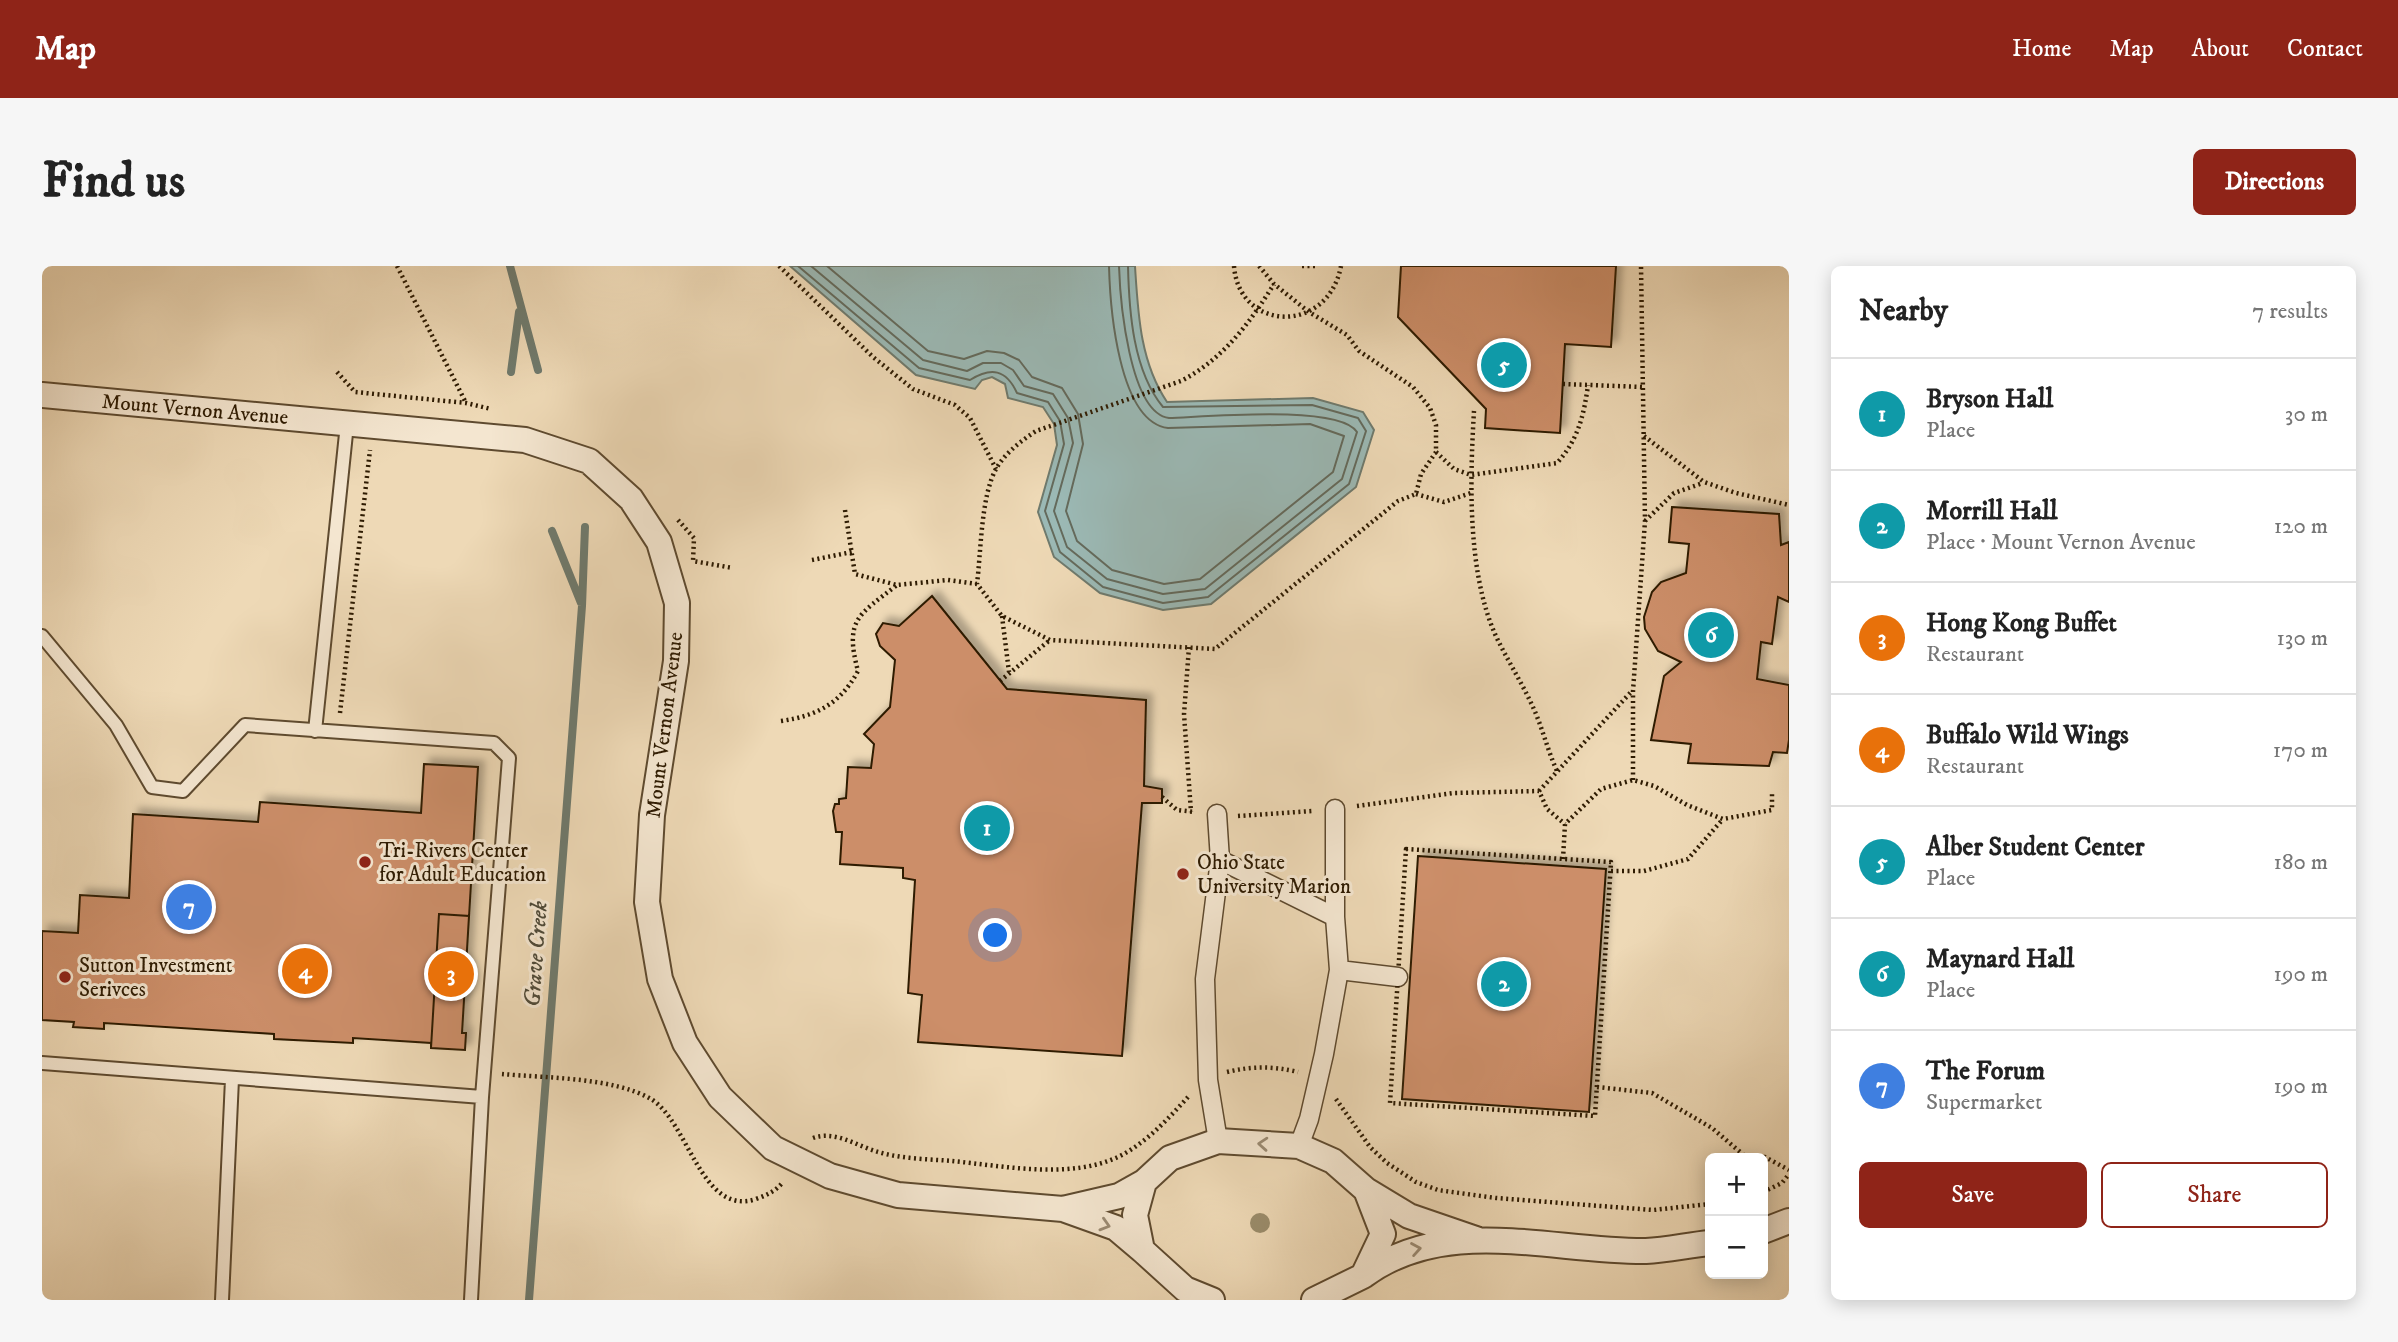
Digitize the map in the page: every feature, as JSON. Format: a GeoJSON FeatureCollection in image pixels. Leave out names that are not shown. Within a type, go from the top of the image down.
{"type":"FeatureCollection","features":[{"type":"Feature","properties":{"kind":"street","name":"Mount Vernon Avenue"},"geometry":{"type":"LineString","coordinates":[[42,395],[525,440],[589,461],[631,499],[659,542],[677,603],[676,661],[652,815],[647,902],[660,979],[685,1043],[720,1097],[773,1148],[830,1176],[898,1195],[1063,1209],[1116,1228],[1185,1289],[1212,1300]]}},
{"type":"Feature","properties":{"kind":"street"},"geometry":{"type":"LineString","coordinates":[[1299,1146],[1309,1119],[1322,1064],[1339,970],[1335,917],[1335,809]]}},
{"type":"Feature","properties":{"kind":"street"},"geometry":{"type":"LineString","coordinates":[[1217,814],[1220,860],[1205,979],[1208,1080],[1218,1141]]}},
{"type":"Feature","properties":{"kind":"street"},"geometry":{"type":"LineString","coordinates":[[1220,860],[1335,917]]}},
{"type":"Feature","properties":{"kind":"street"},"geometry":{"type":"LineString","coordinates":[[1339,970],[1398,977]]}},
{"type":"Feature","properties":{"kind":"street","name":"Mount Vernon Avenue"},"geometry":{"type":"LineString","coordinates":[[1063,1209],[1119,1196],[1144,1182],[1170,1158],[1218,1141],[1299,1146],[1334,1161],[1366,1190],[1409,1216],[1476,1239]]}},
{"type":"Feature","properties":{"kind":"street"},"geometry":{"type":"LineString","coordinates":[[1142,1250],[1135,1215],[1144,1182]]}},
{"type":"Feature","properties":{"kind":"street","name":"Mount Vernon Avenue"},"geometry":{"type":"LineString","coordinates":[[1363,1276],[1383,1234],[1366,1190]]}},
{"type":"Feature","properties":{"kind":"street"},"geometry":{"type":"LineString","coordinates":[[1768,1229],[1789,1221]]}},
{"type":"Feature","properties":{"kind":"street","name":"Mount Vernon Avenue"},"geometry":{"type":"LineString","coordinates":[[1326,1296],[1404,1251],[1476,1239],[1646,1251],[1705,1244]]}},
{"type":"Feature","properties":{"kind":"lane"},"geometry":{"type":"LineString","coordinates":[[315,731],[347,424]]}},
{"type":"Feature","properties":{"kind":"lane"},"geometry":{"type":"LineString","coordinates":[[42,636],[116,725],[152,787],[183,791],[245,725],[494,743],[509,758],[482,1097],[471,1300]]}},
{"type":"Feature","properties":{"kind":"lane"},"geometry":{"type":"LineString","coordinates":[[42,1063],[482,1097]]}},
{"type":"Feature","properties":{"kind":"lane"},"geometry":{"type":"LineString","coordinates":[[222,1300],[232,1079]]}},
{"type":"Feature","properties":{"kind":"path"},"geometry":{"type":"LineString","coordinates":[[397,266],[466,403]]}},
{"type":"Feature","properties":{"kind":"path"},"geometry":{"type":"LineString","coordinates":[[779,266],[873,357],[912,390],[955,405],[970,418],[996,469]]}},
{"type":"Feature","properties":{"kind":"path"},"geometry":{"type":"LineString","coordinates":[[1234,266],[1242,292],[1259,308],[1285,317],[1309,312],[1331,296],[1342,266]]}},
{"type":"Feature","properties":{"kind":"path"},"geometry":{"type":"LineString","coordinates":[[1259,266],[1274,284],[1309,312],[1347,335],[1359,351],[1413,387],[1430,408],[1436,425],[1436,452],[1421,474],[1416,495]]}},
{"type":"Feature","properties":{"kind":"path"},"geometry":{"type":"LineString","coordinates":[[1302,266],[1316,266]]}},
{"type":"Feature","properties":{"kind":"path"},"geometry":{"type":"LineString","coordinates":[[1633,780],[1633,691],[1645,521],[1641,266]]}},
{"type":"Feature","properties":{"kind":"path"},"geometry":{"type":"LineString","coordinates":[[1274,284],[1259,308],[1224,352],[1203,370],[1158,389],[1054,424],[1018,443],[996,469],[988,493],[977,583],[1002,616],[1050,640],[1215,649],[1398,501],[1416,495],[1444,502],[1471,493]]}},
{"type":"Feature","properties":{"kind":"path"},"geometry":{"type":"LineString","coordinates":[[1563,384],[1643,387]]}},
{"type":"Feature","properties":{"kind":"path"},"geometry":{"type":"LineString","coordinates":[[1436,452],[1454,469],[1471,475],[1558,463],[1572,447],[1584,415],[1588,385]]}},
{"type":"Feature","properties":{"kind":"path"},"geometry":{"type":"LineString","coordinates":[[1474,411],[1471,493],[1475,544],[1494,632],[1533,708],[1557,771]]}},
{"type":"Feature","properties":{"kind":"path"},"geometry":{"type":"LineString","coordinates":[[1644,436],[1704,482],[1736,493],[1789,505]]}},
{"type":"Feature","properties":{"kind":"path"},"geometry":{"type":"LineString","coordinates":[[338,733],[371,442]]}},
{"type":"Feature","properties":{"kind":"path"},"geometry":{"type":"LineString","coordinates":[[1645,521],[1674,493],[1704,482]]}},
{"type":"Feature","properties":{"kind":"path"},"geometry":{"type":"LineString","coordinates":[[845,510],[855,574],[897,585],[948,580],[977,583]]}},
{"type":"Feature","properties":{"kind":"path"},"geometry":{"type":"LineString","coordinates":[[812,560],[852,552]]}},
{"type":"Feature","properties":{"kind":"path"},"geometry":{"type":"LineString","coordinates":[[781,721],[809,717],[847,691],[858,671],[851,645],[857,617],[897,585]]}},
{"type":"Feature","properties":{"kind":"path"},"geometry":{"type":"LineString","coordinates":[[1002,616],[1009,673]]}},
{"type":"Feature","properties":{"kind":"path"},"geometry":{"type":"LineString","coordinates":[[1000,681],[1050,640]]}},
{"type":"Feature","properties":{"kind":"path"},"geometry":{"type":"LineString","coordinates":[[1189,647],[1184,714],[1191,811]]}},
{"type":"Feature","properties":{"kind":"path"},"geometry":{"type":"LineString","coordinates":[[1162,797],[1177,810],[1237,816],[1335,809],[1454,793],[1539,791],[1633,691]]}},
{"type":"Feature","properties":{"kind":"path"},"geometry":{"type":"LineString","coordinates":[[1563,859],[1565,824],[1601,789],[1633,780],[1654,786],[1687,806],[1723,819],[1772,810],[1772,794]]}},
{"type":"Feature","properties":{"kind":"path"},"geometry":{"type":"LineString","coordinates":[[1539,791],[1547,809],[1565,824]]}},
{"type":"Feature","properties":{"kind":"path"},"geometry":{"type":"LineString","coordinates":[[1611,871],[1644,872],[1688,859],[1723,819]]}},
{"type":"Feature","properties":{"kind":"path"},"geometry":{"type":"LineString","coordinates":[[1406,849],[1563,859],[1611,862],[1595,1116],[1390,1103],[1406,849]]}},
{"type":"Feature","properties":{"kind":"path"},"geometry":{"type":"LineString","coordinates":[[517,1076],[623,1088],[652,1100],[670,1118],[714,1189],[729,1200],[746,1202],[764,1196],[778,1189],[785,1178]]}},
{"type":"Feature","properties":{"kind":"path"},"geometry":{"type":"LineString","coordinates":[[1597,1087],[1652,1093],[1712,1128],[1746,1157],[1765,1157],[1789,1172],[1782,1183],[1768,1190]]}},
{"type":"Feature","properties":{"kind":"water"},"geometry":{"type":"Polygon","coordinates":[[[790,266],[1135,266],[1139,319],[1146,354],[1158,387],[1167,402],[1313,398],[1363,412],[1374,430],[1356,487],[1211,604],[1163,610],[1100,593],[1054,557],[1038,512],[1057,445],[1054,424],[1043,407],[1008,398],[1005,384],[992,377],[982,380],[975,389],[916,375],[790,266]]]}},
{"type":"Feature","properties":{"kind":"building"},"geometry":{"type":"Polygon","coordinates":[[[1401,266],[1616,266],[1611,347],[1565,344],[1560,433],[1485,428],[1486,409],[1398,317],[1401,266]]]}},
{"type":"Feature","properties":{"kind":"building"},"geometry":{"type":"Polygon","coordinates":[[[1672,507],[1779,514],[1781,545],[1789,542],[1789,602],[1778,597],[1772,644],[1761,642],[1757,679],[1789,685],[1789,740],[1787,753],[1773,752],[1769,766],[1688,763],[1691,744],[1651,740],[1664,676],[1681,662],[1658,651],[1645,629],[1644,617],[1652,592],[1661,582],[1686,573],[1689,544],[1669,542],[1672,507]]]}},
{"type":"Feature","properties":{"kind":"building"},"geometry":{"type":"Polygon","coordinates":[[[932,596],[1007,689],[1146,700],[1144,786],[1162,789],[1162,803],[1142,803],[1122,1056],[918,1042],[922,995],[908,993],[915,880],[903,878],[903,868],[840,864],[842,832],[836,832],[833,811],[835,804],[839,804],[839,799],[846,798],[848,767],[871,768],[874,744],[864,734],[890,707],[895,660],[880,646],[876,634],[883,623],[899,626],[932,596]]]}},
{"type":"Feature","properties":{"kind":"building"},"geometry":{"type":"Polygon","coordinates":[[[424,764],[478,767],[462,1033],[466,1033],[465,1050],[431,1048],[431,1043],[353,1038],[353,1043],[274,1039],[274,1034],[104,1023],[104,1029],[73,1027],[74,1022],[42,1020],[42,931],[78,933],[80,895],[129,898],[133,814],[258,822],[260,802],[421,813],[424,764]]]}},
{"type":"Feature","properties":{"kind":"building"},"geometry":{"type":"Polygon","coordinates":[[[1418,856],[1606,869],[1589,1112],[1402,1099],[1418,856]]]}},
{"type":"Feature","properties":{"kind":"building"},"geometry":{"type":"Polygon","coordinates":[[[439,914],[469,916],[462,1033],[466,1033],[465,1050],[431,1048],[439,914]]]}},
{"type":"Feature","properties":{"kind":"waterway","name":"Grave Creek"},"geometry":{"type":"LineString","coordinates":[[510,266],[538,370]]}},
{"type":"Feature","properties":{"kind":"waterway"},"geometry":{"type":"LineString","coordinates":[[511,372],[519,312]]}},
{"type":"Feature","properties":{"kind":"waterway","name":"Grave Creek"},"geometry":{"type":"LineString","coordinates":[[529,1300],[582,606],[585,527]]}},
{"type":"Feature","properties":{"kind":"waterway"},"geometry":{"type":"LineString","coordinates":[[552,531],[581,603]]}},
{"type":"Feature","properties":{"kind":"place","name":"Alber Student Center"},"geometry":{"type":"Point","coordinates":[1504,365]}},
{"type":"Feature","properties":{"kind":"place","name":"Maynard Hall"},"geometry":{"type":"Point","coordinates":[1711,635]}},
{"type":"Feature","properties":{"kind":"place","name":"Bryson Hall"},"geometry":{"type":"Point","coordinates":[987,828]}},
{"type":"Feature","properties":{"kind":"place","name":"Tri-Rivers Center for Adult Education"},"geometry":{"type":"Point","coordinates":[365,862]}},
{"type":"Feature","properties":{"kind":"place","name":"Ohio State University Marion"},"geometry":{"type":"Point","coordinates":[1183,874]}},
{"type":"Feature","properties":{"kind":"place","name":"The Forum"},"geometry":{"type":"Point","coordinates":[189,907]}},
{"type":"Feature","properties":{"kind":"place","name":"Buffalo Wild Wings"},"geometry":{"type":"Point","coordinates":[305,971]}},
{"type":"Feature","properties":{"kind":"place","name":"Hong Kong Buffet"},"geometry":{"type":"Point","coordinates":[451,974]}},
{"type":"Feature","properties":{"kind":"place","name":"Sutton Investment Serivces"},"geometry":{"type":"Point","coordinates":[65,977]}},
{"type":"Feature","properties":{"kind":"place","name":"Morrill Hall"},"geometry":{"type":"Point","coordinates":[1504,984]}}]}
